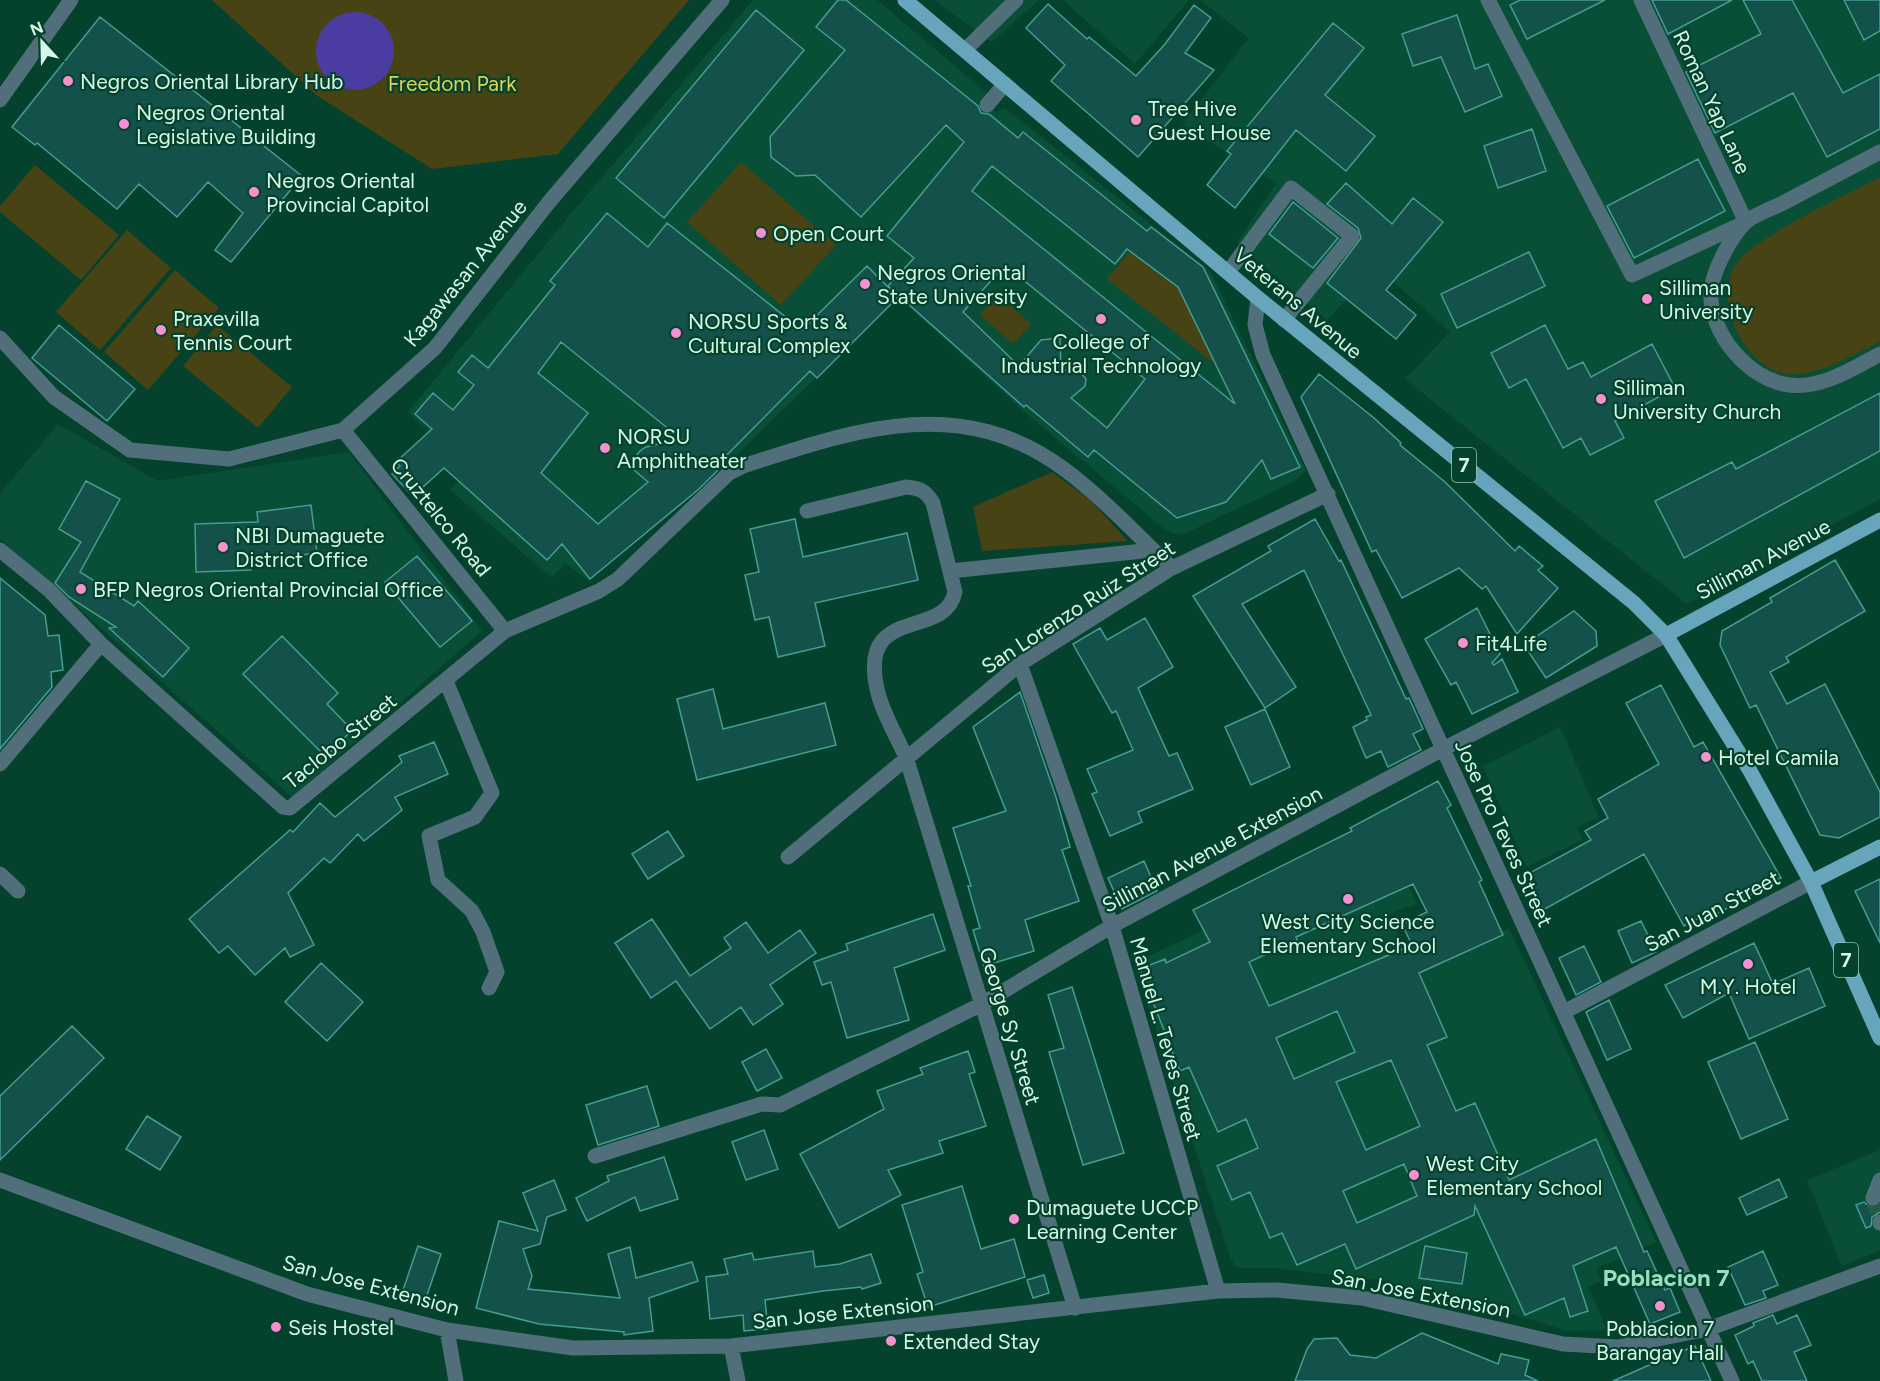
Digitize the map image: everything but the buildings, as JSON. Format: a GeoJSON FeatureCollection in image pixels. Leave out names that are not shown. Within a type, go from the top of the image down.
{"type":"FeatureCollection","features":[{"type":"Feature","properties":{"kind":"main road","name":"Veterans Avenue"},"geometry":{"type":"LineString","coordinates":[[905,0],[1284,320],[1634,603],[1666,635]]}},
{"type":"Feature","properties":{"kind":"main road","name":"Silliman Avenue"},"geometry":{"type":"LineString","coordinates":[[1666,635],[1880,520]]}},
{"type":"Feature","properties":{"kind":"main road","name":"7"},"geometry":{"type":"LineString","coordinates":[[1666,635],[1727,732],[1811,882],[1879,1031]]}},
{"type":"Feature","properties":{"kind":"main road","name":"San Juan Street"},"geometry":{"type":"LineString","coordinates":[[1811,882],[1880,847]]}},
{"type":"Feature","properties":{"kind":"street"},"geometry":{"type":"LineString","coordinates":[[0,100],[71,0]]}},
{"type":"Feature","properties":{"kind":"street","name":"Kagawasan Avenue"},"geometry":{"type":"LineString","coordinates":[[0,338],[54,397],[130,450],[229,459],[344,430],[435,348],[549,202],[722,0]]}},
{"type":"Feature","properties":{"kind":"street"},"geometry":{"type":"LineString","coordinates":[[965,50],[1016,0]]}},
{"type":"Feature","properties":{"kind":"street"},"geometry":{"type":"LineString","coordinates":[[1488,0],[1632,275],[1746,222],[1880,152]]}},
{"type":"Feature","properties":{"kind":"street","name":"Roman Yap Lane"},"geometry":{"type":"LineString","coordinates":[[1641,0],[1746,222]]}},
{"type":"Feature","properties":{"kind":"street"},"geometry":{"type":"LineString","coordinates":[[987,105],[1005,84]]}},
{"type":"Feature","properties":{"kind":"street"},"geometry":{"type":"LineString","coordinates":[[1228,272],[1291,188],[1352,236],[1284,320]]}},
{"type":"Feature","properties":{"kind":"street"},"geometry":{"type":"LineString","coordinates":[[1746,222],[1716,267],[1711,292],[1713,310],[1728,344],[1749,366],[1767,378],[1791,386],[1838,376],[1880,354]]}},
{"type":"Feature","properties":{"kind":"street","name":"Jose Pro Teves Street"},"geometry":{"type":"LineString","coordinates":[[1258,298],[1255,325],[1263,355],[1732,1381]]}},
{"type":"Feature","properties":{"kind":"street","name":"Taclobo Street"},"geometry":{"type":"LineString","coordinates":[[101,644],[283,807],[290,808],[505,631],[561,605],[599,591],[618,579],[729,473],[743,466],[833,437],[905,424],[956,424],[1006,435],[1065,470],[1172,568]]}},
{"type":"Feature","properties":{"kind":"street","name":"Cruztelco Road"},"geometry":{"type":"LineString","coordinates":[[344,430],[505,631]]}},
{"type":"Feature","properties":{"kind":"street","name":"George Sy Street"},"geometry":{"type":"LineString","coordinates":[[807,511],[906,487],[917,488],[927,493],[933,503],[955,592],[949,608],[939,616],[899,627],[889,633],[882,642],[876,659],[878,692],[906,757],[1075,1308]]}},
{"type":"Feature","properties":{"kind":"street","name":"San Lorenzo Ruiz Street"},"geometry":{"type":"LineString","coordinates":[[788,856],[1020,664],[1172,568],[1328,494]]}},
{"type":"Feature","properties":{"kind":"street"},"geometry":{"type":"LineString","coordinates":[[0,550],[50,590],[101,644],[0,765]]}},
{"type":"Feature","properties":{"kind":"street"},"geometry":{"type":"LineString","coordinates":[[950,572],[1153,550]]}},
{"type":"Feature","properties":{"kind":"street","name":"Silliman Avenue Extension"},"geometry":{"type":"LineString","coordinates":[[595,1156],[762,1104],[780,1105],[982,1004],[1112,926],[1443,749],[1666,635]]}},
{"type":"Feature","properties":{"kind":"street","name":"Manuel L. Teves Street"},"geometry":{"type":"LineString","coordinates":[[1020,664],[1112,926],[1218,1291]]}},
{"type":"Feature","properties":{"kind":"street"},"geometry":{"type":"LineString","coordinates":[[446,681],[492,793],[475,817],[429,836],[438,880],[472,910],[483,932],[497,972],[489,988]]}},
{"type":"Feature","properties":{"kind":"street"},"geometry":{"type":"LineString","coordinates":[[0,874],[18,891]]}},
{"type":"Feature","properties":{"kind":"street","name":"San Juan Street"},"geometry":{"type":"LineString","coordinates":[[1564,1012],[1811,882]]}},
{"type":"Feature","properties":{"kind":"street","name":"San Jose Extension"},"geometry":{"type":"LineString","coordinates":[[0,1180],[307,1294],[447,1330],[573,1348],[731,1346],[1218,1291],[1277,1290],[1362,1298],[1563,1344],[1618,1347],[1708,1329],[1880,1266]]}},
{"type":"Feature","properties":{"kind":"street"},"geometry":{"type":"LineString","coordinates":[[1873,1198],[1880,1180]]}},
{"type":"Feature","properties":{"kind":"street"},"geometry":{"type":"LineString","coordinates":[[447,1330],[456,1381]]}},
{"type":"Feature","properties":{"kind":"street"},"geometry":{"type":"LineString","coordinates":[[731,1346],[738,1381]]}},
{"type":"Feature","properties":{"kind":"shaded area","name":"Negros Oriental State University"},"geometry":{"type":"Polygon","coordinates":[[[753,0],[877,0],[987,93],[983,102],[996,112],[1005,108],[1210,271],[1306,470],[1293,482],[1186,533],[1176,534],[1167,531],[1029,416],[898,297],[741,451],[589,581],[565,563],[552,578],[450,490],[469,469],[408,412],[575,209],[753,0]]]}},
{"type":"Feature","properties":{"kind":"shaded area"},"geometry":{"type":"Polygon","coordinates":[[[934,0],[1039,0],[992,42],[934,0]]]}},
{"type":"Feature","properties":{"kind":"shaded area"},"geometry":{"type":"Polygon","coordinates":[[[1063,0],[1189,0],[1135,64],[1063,0]]]}},
{"type":"Feature","properties":{"kind":"shaded area","name":"Silliman University"},"geometry":{"type":"Polygon","coordinates":[[[1200,0],[1880,0],[1880,499],[1687,604],[1405,379],[1450,332],[1377,267],[1327,320],[1237,243],[1276,183],[1182,124],[1249,38],[1200,0]]]}},
{"type":"Feature","properties":{"kind":"shaded area"},"geometry":{"type":"Polygon","coordinates":[[[355,12],[370,15],[383,23],[391,36],[394,51],[391,66],[383,79],[370,87],[355,90],[340,87],[327,79],[319,66],[316,51],[319,36],[327,23],[340,15],[355,12]]]}},
{"type":"Feature","properties":{"kind":"shaded area"},"geometry":{"type":"Polygon","coordinates":[[[58,424],[158,481],[349,452],[482,631],[292,797],[0,539],[0,494],[58,424]]]}},
{"type":"Feature","properties":{"kind":"shaded area"},"geometry":{"type":"Polygon","coordinates":[[[1560,727],[1599,817],[1577,827],[1583,840],[1526,867],[1483,766],[1560,727]]]}},
{"type":"Feature","properties":{"kind":"shaded area","name":"West City Elementary School"},"geometry":{"type":"Polygon","coordinates":[[[1391,847],[1417,904],[1389,914],[1414,972],[1509,928],[1656,1242],[1597,1268],[1601,1281],[1588,1287],[1607,1330],[1567,1331],[1481,1304],[1378,1280],[1276,1268],[1241,1268],[1236,1267],[1231,1259],[1134,963],[1280,894],[1391,847]]]}},
{"type":"Feature","properties":{"kind":"shaded area"},"geometry":{"type":"Polygon","coordinates":[[[1880,1150],[1880,1250],[1842,1266],[1807,1180],[1880,1150]]]}},
{"type":"Feature","properties":{"kind":"green space","name":"Freedom Park"},"geometry":{"type":"Polygon","coordinates":[[[212,0],[689,0],[558,154],[432,169],[316,95],[212,0]]]}},
{"type":"Feature","properties":{"kind":"green space","name":"Open Court"},"geometry":{"type":"Polygon","coordinates":[[[741,162],[836,245],[781,305],[687,222],[741,162]]]}},
{"type":"Feature","properties":{"kind":"green space"},"geometry":{"type":"Polygon","coordinates":[[[35,165],[119,235],[81,280],[0,212],[0,206],[35,165]]]}},
{"type":"Feature","properties":{"kind":"green space"},"geometry":{"type":"Polygon","coordinates":[[[1880,177],[1880,341],[1822,369],[1786,374],[1771,369],[1745,346],[1730,313],[1728,295],[1730,279],[1736,264],[1746,253],[1781,229],[1880,177]]]}},
{"type":"Feature","properties":{"kind":"green space"},"geometry":{"type":"Polygon","coordinates":[[[127,230],[171,268],[100,350],[56,312],[127,230]]]}},
{"type":"Feature","properties":{"kind":"green space"},"geometry":{"type":"Polygon","coordinates":[[[1130,251],[1178,287],[1215,364],[1107,279],[1130,251]]]}},
{"type":"Feature","properties":{"kind":"green space","name":"Praxevilla Tennis Court"},"geometry":{"type":"Polygon","coordinates":[[[175,270],[219,308],[148,390],[104,352],[175,270]]]}},
{"type":"Feature","properties":{"kind":"green space"},"geometry":{"type":"Polygon","coordinates":[[[998,294],[1031,324],[1013,344],[980,315],[998,294]]]}},
{"type":"Feature","properties":{"kind":"green space"},"geometry":{"type":"Polygon","coordinates":[[[217,325],[292,387],[258,428],[183,366],[217,325]]]}},
{"type":"Feature","properties":{"kind":"green space"},"geometry":{"type":"Polygon","coordinates":[[[1052,472],[1090,500],[1128,541],[982,551],[973,507],[1052,472]]]}},
{"type":"Feature","properties":{"kind":"tunnel"},"geometry":{"type":"LineString","coordinates":[[1873,1198],[1880,1222]]}},
{"type":"Feature","properties":{"kind":"place","name":"Negros Oriental Library Hub"},"geometry":{"type":"Point","coordinates":[68,81]}},
{"type":"Feature","properties":{"kind":"place","name":"Tree Hive Guest House"},"geometry":{"type":"Point","coordinates":[1136,120]}},
{"type":"Feature","properties":{"kind":"place","name":"Negros Oriental Legislative Building"},"geometry":{"type":"Point","coordinates":[124,124]}},
{"type":"Feature","properties":{"kind":"place","name":"Negros Oriental Provincial Capitol"},"geometry":{"type":"Point","coordinates":[254,192]}},
{"type":"Feature","properties":{"kind":"place","name":"Open Court"},"geometry":{"type":"Point","coordinates":[761,233]}},
{"type":"Feature","properties":{"kind":"place","name":"Negros Oriental State University"},"geometry":{"type":"Point","coordinates":[865,284]}},
{"type":"Feature","properties":{"kind":"place","name":"Silliman University"},"geometry":{"type":"Point","coordinates":[1647,299]}},
{"type":"Feature","properties":{"kind":"place","name":"College of Industrial Technology"},"geometry":{"type":"Point","coordinates":[1101,319]}},
{"type":"Feature","properties":{"kind":"place","name":"Praxevilla Tennis Court"},"geometry":{"type":"Point","coordinates":[161,330]}},
{"type":"Feature","properties":{"kind":"place","name":"NORSU Sports & Cultural Complex"},"geometry":{"type":"Point","coordinates":[676,333]}},
{"type":"Feature","properties":{"kind":"place","name":"Silliman University Church"},"geometry":{"type":"Point","coordinates":[1601,399]}},
{"type":"Feature","properties":{"kind":"place","name":"NORSU Amphitheater"},"geometry":{"type":"Point","coordinates":[605,448]}},
{"type":"Feature","properties":{"kind":"place","name":"NBI Dumaguete District Office"},"geometry":{"type":"Point","coordinates":[223,547]}},
{"type":"Feature","properties":{"kind":"place","name":"BFP Negros Oriental Provincial Office"},"geometry":{"type":"Point","coordinates":[81,589]}},
{"type":"Feature","properties":{"kind":"place","name":"Fit4Life"},"geometry":{"type":"Point","coordinates":[1463,643]}},
{"type":"Feature","properties":{"kind":"place","name":"Hotel Camila"},"geometry":{"type":"Point","coordinates":[1706,757]}},
{"type":"Feature","properties":{"kind":"place","name":"West City Science Elementary School"},"geometry":{"type":"Point","coordinates":[1348,899]}},
{"type":"Feature","properties":{"kind":"place","name":"M.Y. Hotel"},"geometry":{"type":"Point","coordinates":[1748,964]}},
{"type":"Feature","properties":{"kind":"place","name":"West City Elementary School"},"geometry":{"type":"Point","coordinates":[1414,1175]}},
{"type":"Feature","properties":{"kind":"place","name":"Dumaguete UCCP Learning Center"},"geometry":{"type":"Point","coordinates":[1014,1219]}},
{"type":"Feature","properties":{"kind":"place","name":"Poblacion 7 Barangay Hall"},"geometry":{"type":"Point","coordinates":[1660,1306]}},
{"type":"Feature","properties":{"kind":"place","name":"Seis Hostel"},"geometry":{"type":"Point","coordinates":[276,1327]}},
{"type":"Feature","properties":{"kind":"place","name":"Extended Stay"},"geometry":{"type":"Point","coordinates":[891,1341]}},
{"type":"Feature","properties":{"kind":"district","name":"Poblacion 7"},"geometry":{"type":"Point","coordinates":[1666,1277]}}]}
